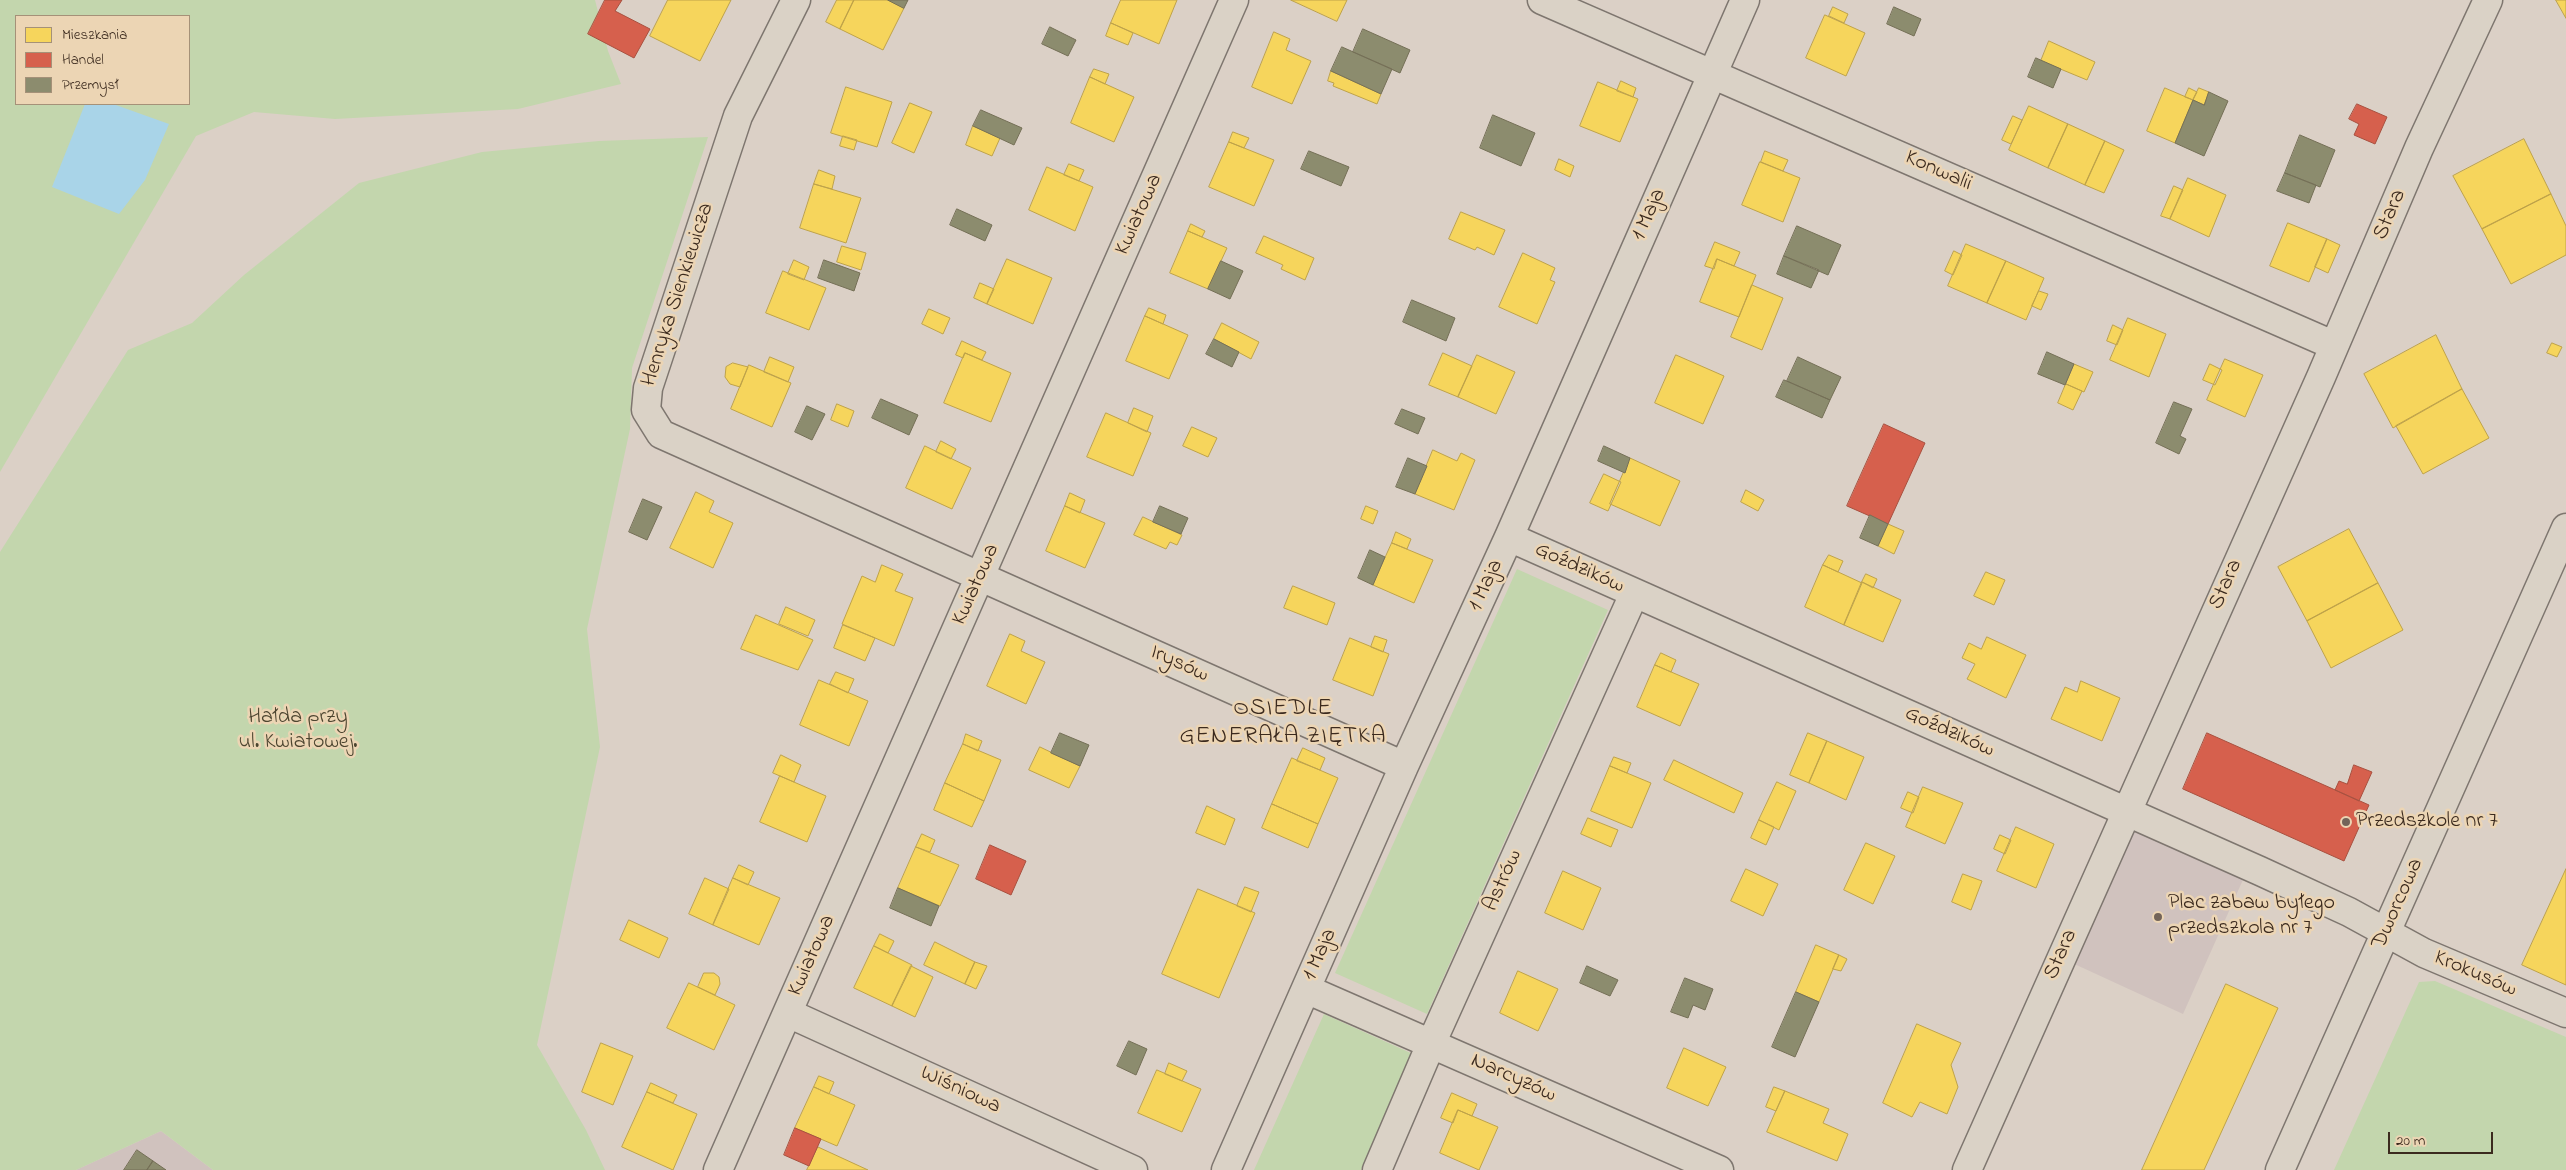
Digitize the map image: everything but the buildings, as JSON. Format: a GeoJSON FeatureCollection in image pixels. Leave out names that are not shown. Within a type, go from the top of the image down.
{"type":"FeatureCollection","features":[{"type":"Feature","properties":{"kind":"street","name":"Henryka Sienkiewicza"},"geometry":{"type":"LineString","coordinates":[[796,0],[738,116],[648,388],[646,410],[662,434],[981,576]]}},
{"type":"Feature","properties":{"kind":"street","name":"Kwiatowa"},"geometry":{"type":"LineString","coordinates":[[718,1170],[1234,0]]}},
{"type":"Feature","properties":{"kind":"street","name":"Konwalii"},"geometry":{"type":"LineString","coordinates":[[1542,0],[2333,345]]}},
{"type":"Feature","properties":{"kind":"street","name":"1 Maja"},"geometry":{"type":"LineString","coordinates":[[1226,1170],[1404,766],[1509,537],[1745,0]]}},
{"type":"Feature","properties":{"kind":"street","name":"Stara"},"geometry":{"type":"LineString","coordinates":[[1967,1170],[2317,385],[2419,148],[2488,0]]}},
{"type":"Feature","properties":{"kind":"street","name":"Dworcowa"},"geometry":{"type":"LineString","coordinates":[[2280,1170],[2566,528]]}},
{"type":"Feature","properties":{"kind":"street","name":"Goździków"},"geometry":{"type":"LineString","coordinates":[[1509,537],[2302,890],[2386,933]]}},
{"type":"Feature","properties":{"kind":"street","name":"Irysów"},"geometry":{"type":"LineString","coordinates":[[981,576],[1404,766]]}},
{"type":"Feature","properties":{"kind":"street","name":"Astrów"},"geometry":{"type":"LineString","coordinates":[[1377,1170],[1431,1044],[1634,594]]}},
{"type":"Feature","properties":{"kind":"street","name":"Krokusów"},"geometry":{"type":"LineString","coordinates":[[2386,933],[2424,953],[2566,1013]]}},
{"type":"Feature","properties":{"kind":"street","name":"Narcyzów"},"geometry":{"type":"LineString","coordinates":[[1306,989],[1719,1170]]}},
{"type":"Feature","properties":{"kind":"street","name":"Wiśniowa"},"geometry":{"type":"LineString","coordinates":[[788,1013],[1133,1170]]}},
{"type":"Feature","properties":{"kind":"shaded area","name":"Plac zabaw byłego przedszkola nr 7"},"geometry":{"type":"Polygon","coordinates":[[[2131,823],[2246,873],[2183,1014],[2070,962],[2131,823]]]}},
{"type":"Feature","properties":{"kind":"shaded area"},"geometry":{"type":"Polygon","coordinates":[[[161,1131],[213,1170],[76,1170],[161,1131]]]}},
{"type":"Feature","properties":{"kind":"green space"},"geometry":{"type":"Polygon","coordinates":[[[0,0],[595,0],[608,51],[621,84],[518,109],[335,119],[254,112],[196,136],[0,472],[0,0]]]}},
{"type":"Feature","properties":{"kind":"green space","name":"Hałda przy ul. Kwiatowej."},"geometry":{"type":"Polygon","coordinates":[[[708,137],[632,368],[630,429],[587,629],[600,747],[537,1045],[586,1130],[605,1170],[213,1170],[161,1131],[76,1170],[0,1170],[0,552],[128,350],[192,323],[244,275],[359,183],[482,152],[599,141],[708,137]]]}},
{"type":"Feature","properties":{"kind":"green space"},"geometry":{"type":"Polygon","coordinates":[[[1517,569],[1608,610],[1427,1014],[1335,973],[1517,569]]]}},
{"type":"Feature","properties":{"kind":"green space"},"geometry":{"type":"Polygon","coordinates":[[[2435,981],[2566,1037],[2566,1170],[2334,1170],[2419,982],[2435,981]]]}},
{"type":"Feature","properties":{"kind":"green space"},"geometry":{"type":"Polygon","coordinates":[[[1324,1014],[1413,1054],[1361,1170],[1254,1170],[1324,1014]]]}},
{"type":"Feature","properties":{"kind":"water"},"geometry":{"type":"Polygon","coordinates":[[[85,105],[116,105],[169,124],[145,180],[119,214],[52,187],[85,105]]]}},
{"type":"Feature","properties":{"kind":"place","name":"Przedszkole nr 7"},"geometry":{"type":"Point","coordinates":[2346,822]}},
{"type":"Feature","properties":{"kind":"place","name":"Plac zabaw byłego przedszkola nr 7"},"geometry":{"type":"Point","coordinates":[2158,917]}},
{"type":"Feature","properties":{"kind":"district","name":"OSIEDLE GENERAŁA ZIĘTKA"},"geometry":{"type":"Point","coordinates":[1283,724]}}]}
